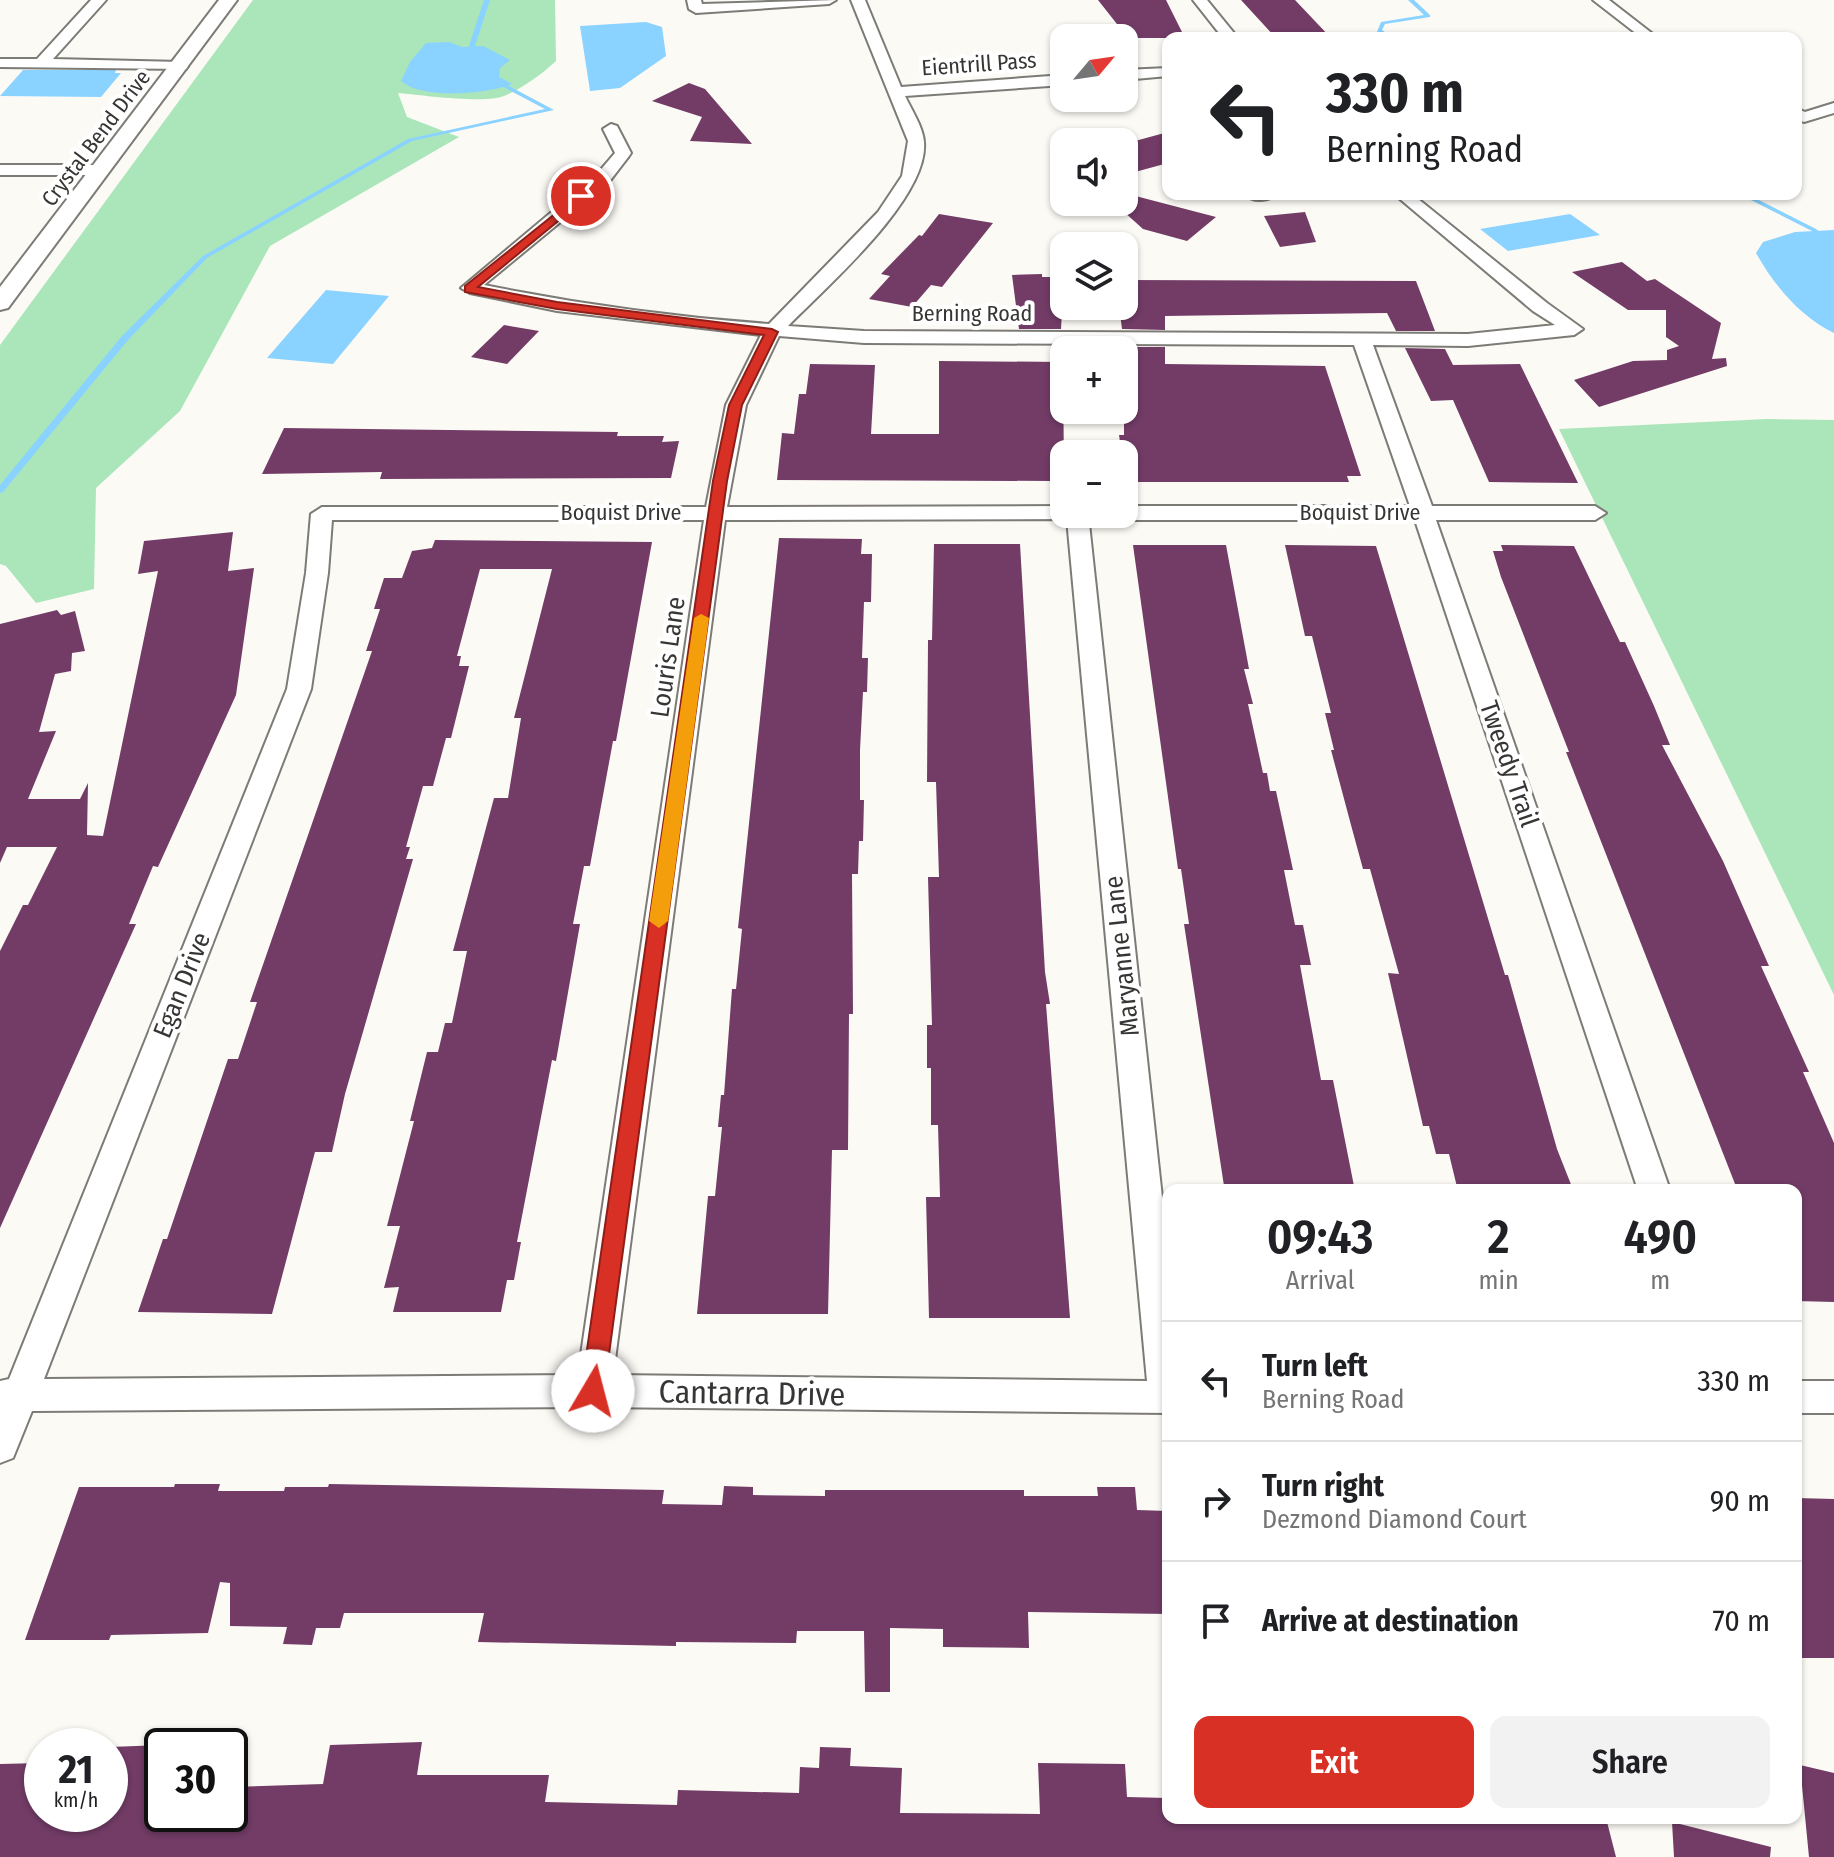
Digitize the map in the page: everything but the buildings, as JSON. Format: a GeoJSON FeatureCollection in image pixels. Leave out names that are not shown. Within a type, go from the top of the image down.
{"type":"FeatureCollection","features":[{"type":"Feature","properties":{"kind":"street"},"geometry":{"type":"LineString","coordinates":[[42,63],[99,0]]}},
{"type":"Feature","properties":{"kind":"street","name":"Crystal Bend Drive"},"geometry":{"type":"LineString","coordinates":[[0,303],[228,0]]}},
{"type":"Feature","properties":{"kind":"street"},"geometry":{"type":"LineString","coordinates":[[694,0],[696,9],[829,0]]}},
{"type":"Feature","properties":{"kind":"street","name":"Louris Lane"},"geometry":{"type":"LineString","coordinates":[[593,1391],[716,511],[736,405],[772,332],[885,215],[910,176],[916,141],[858,0]]}},
{"type":"Feature","properties":{"kind":"street"},"geometry":{"type":"LineString","coordinates":[[1200,0],[1226,32]]}},
{"type":"Feature","properties":{"kind":"street"},"geometry":{"type":"LineString","coordinates":[[1600,0],[1643,32]]}},
{"type":"Feature","properties":{"kind":"street"},"geometry":{"type":"LineString","coordinates":[[0,63],[181,66]]}},
{"type":"Feature","properties":{"kind":"street"},"geometry":{"type":"LineString","coordinates":[[1138,74],[1162,72]]}},
{"type":"Feature","properties":{"kind":"street","name":"Eientrill Pass"},"geometry":{"type":"LineString","coordinates":[[898,92],[1050,81]]}},
{"type":"Feature","properties":{"kind":"street"},"geometry":{"type":"LineString","coordinates":[[1802,115],[1834,108]]}},
{"type":"Feature","properties":{"kind":"street","name":"Berning Road"},"geometry":{"type":"LineString","coordinates":[[611,129],[623,153],[603,178],[470,288],[557,305],[772,332],[877,337],[1468,340],[1574,329],[1540,307],[1409,200]]}},
{"type":"Feature","properties":{"kind":"street"},"geometry":{"type":"LineString","coordinates":[[0,170],[102,170]]}},
{"type":"Feature","properties":{"kind":"street","name":"Tweedy Trail"},"geometry":{"type":"LineString","coordinates":[[1361,339],[1652,1184]]}},
{"type":"Feature","properties":{"kind":"street","name":"Boquist Drive"},"geometry":{"type":"LineString","coordinates":[[322,514],[716,511],[1050,513]]}},
{"type":"Feature","properties":{"kind":"street","name":"Boquist Drive"},"geometry":{"type":"LineString","coordinates":[[1138,513],[1595,513]]}},
{"type":"Feature","properties":{"kind":"street","name":"Egan Drive"},"geometry":{"type":"LineString","coordinates":[[0,1446],[10,1396],[299,689],[317,573],[322,514]]}},
{"type":"Feature","properties":{"kind":"street","name":"Maryanne Lane"},"geometry":{"type":"LineString","coordinates":[[1078,528],[1162,1348]]}},
{"type":"Feature","properties":{"kind":"street","name":"Cantarra Drive"},"geometry":{"type":"LineString","coordinates":[[10,1396],[593,1391],[1162,1397]]}},
{"type":"Feature","properties":{"kind":"street"},"geometry":{"type":"LineString","coordinates":[[1802,1397],[1834,1397]]}},
{"type":"Feature","properties":{"kind":"green space"},"geometry":{"type":"Polygon","coordinates":[[[253,0],[555,0],[556,61],[525,85],[495,98],[398,93],[407,117],[459,137],[270,246],[180,411],[96,488],[94,589],[36,603],[6,566],[0,564],[0,345],[253,0]]]}},
{"type":"Feature","properties":{"kind":"green space"},"geometry":{"type":"Polygon","coordinates":[[[1767,419],[1834,420],[1834,995],[1559,429],[1767,419]]]}},
{"type":"Feature","properties":{"kind":"water"},"geometry":{"type":"Polygon","coordinates":[[[646,22],[662,27],[666,56],[620,88],[590,91],[580,26],[646,22]]]}},
{"type":"Feature","properties":{"kind":"water"},"geometry":{"type":"Polygon","coordinates":[[[449,42],[462,47],[483,46],[510,60],[500,68],[499,77],[512,84],[487,90],[439,93],[411,87],[401,81],[410,62],[426,43],[449,42]]]}},
{"type":"Feature","properties":{"kind":"water"},"geometry":{"type":"Polygon","coordinates":[[[23,70],[116,70],[115,73],[121,73],[101,97],[0,96],[23,70]]]}},
{"type":"Feature","properties":{"kind":"water"},"geometry":{"type":"Polygon","coordinates":[[[1570,214],[1600,235],[1508,251],[1480,229],[1570,214]]]}},
{"type":"Feature","properties":{"kind":"water"},"geometry":{"type":"Polygon","coordinates":[[[1834,230],[1834,333],[1810,318],[1789,299],[1756,253],[1763,242],[1795,232],[1834,230]]]}},
{"type":"Feature","properties":{"kind":"water"},"geometry":{"type":"Polygon","coordinates":[[[326,290],[389,296],[333,364],[267,358],[326,290]]]}},
{"type":"Feature","properties":{"kind":"waterway"},"geometry":{"type":"LineString","coordinates":[[477,59],[471,49],[487,0]]}},
{"type":"Feature","properties":{"kind":"waterway"},"geometry":{"type":"LineString","coordinates":[[1381,32],[1383,23],[1428,16],[1411,0]]}},
{"type":"Feature","properties":{"kind":"waterway"},"geometry":{"type":"LineString","coordinates":[[0,490],[125,338],[205,257],[410,140],[551,110],[496,81]]}},
{"type":"Feature","properties":{"kind":"waterway"},"geometry":{"type":"LineString","coordinates":[[1754,200],[1814,230],[1834,246]]}},
{"type":"Feature","properties":{"kind":"slow traffic"},"geometry":{"type":"LineString","coordinates":[[659,921],[701,618]]}},
{"type":"Feature","properties":{"kind":"route"},"geometry":{"type":"LineString","coordinates":[[581,196],[469,289],[557,305],[772,332],[736,405],[720,481],[593,1391]]}}]}
